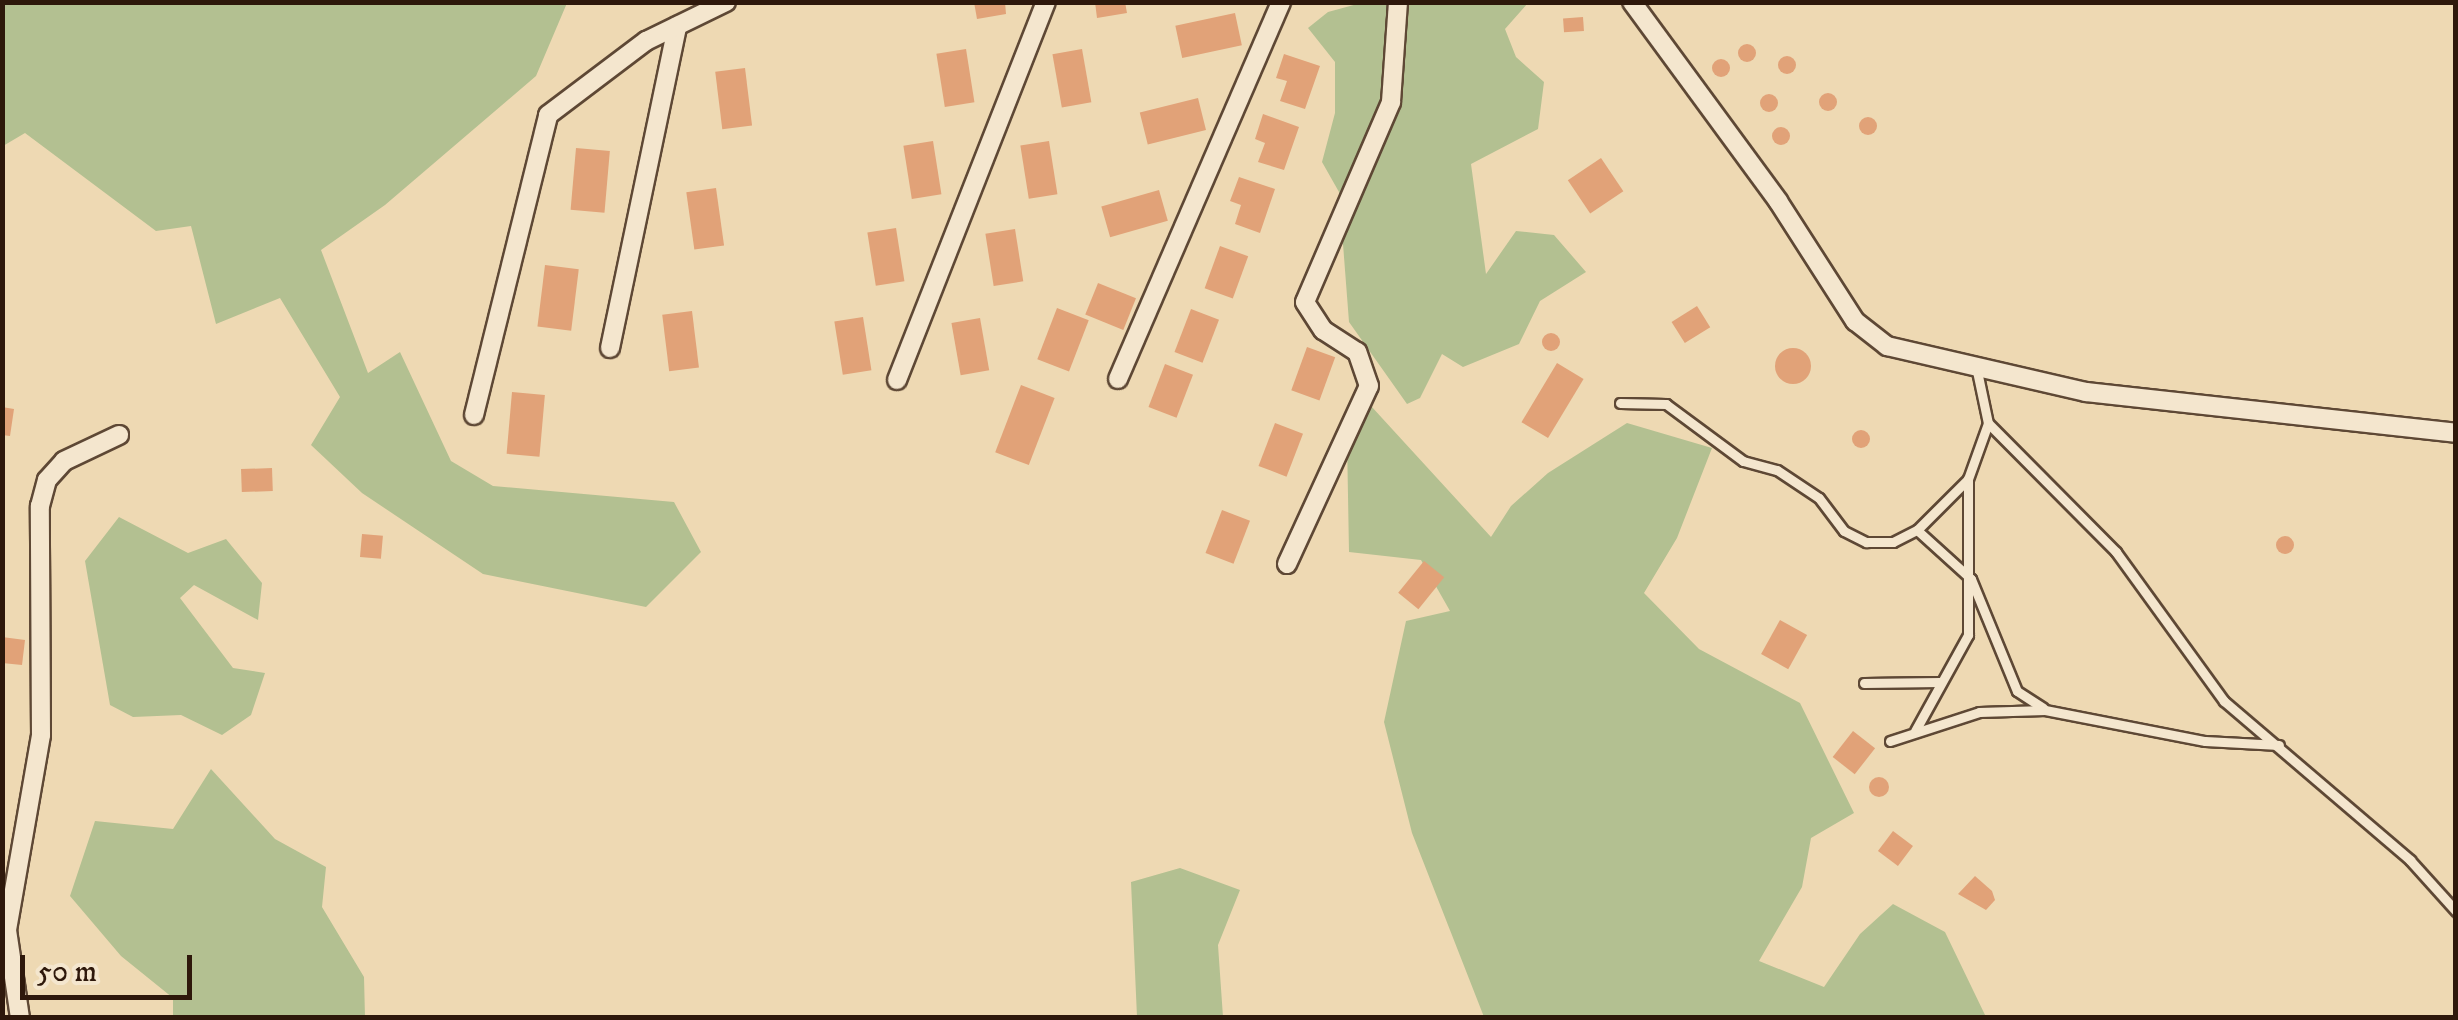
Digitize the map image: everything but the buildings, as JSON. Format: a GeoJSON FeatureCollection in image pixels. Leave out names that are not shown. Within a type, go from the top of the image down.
{"type":"FeatureCollection","features":[{"type":"Feature","properties":{"kind":"street"},"geometry":{"type":"LineString","coordinates":[[474,416],[548,115],[646,41],[726,2]]}},
{"type":"Feature","properties":{"kind":"street"},"geometry":{"type":"LineString","coordinates":[[897,380],[1046,2]]}},
{"type":"Feature","properties":{"kind":"street"},"geometry":{"type":"LineString","coordinates":[[1118,379],[1282,2]]}},
{"type":"Feature","properties":{"kind":"street"},"geometry":{"type":"LineString","coordinates":[[1287,564],[1369,386],[1357,352],[1322,330],[1306,302],[1391,102],[1398,2]]}},
{"type":"Feature","properties":{"kind":"street"},"geometry":{"type":"LineString","coordinates":[[1632,2],[1778,200],[1854,321],[1887,346],[1977,371],[2086,392],[2456,433]]}},
{"type":"Feature","properties":{"kind":"street"},"geometry":{"type":"LineString","coordinates":[[610,348],[677,26]]}},
{"type":"Feature","properties":{"kind":"street"},"geometry":{"type":"LineString","coordinates":[[20,1018],[7,930],[41,734],[40,506],[47,480],[64,461],[119,435]]}},
{"type":"Feature","properties":{"kind":"lane"},"geometry":{"type":"LineString","coordinates":[[1915,732],[1968,634],[1968,479],[1988,423],[1977,371]]}},
{"type":"Feature","properties":{"kind":"lane"},"geometry":{"type":"LineString","coordinates":[[1620,403],[1666,404],[1743,461],[1777,470],[1819,498],[1844,531],[1866,542],[1893,542],[1917,530],[1968,479]]}},
{"type":"Feature","properties":{"kind":"lane"},"geometry":{"type":"LineString","coordinates":[[1988,423],[2116,552],[2224,701],[2282,746],[2456,911]]}},
{"type":"Feature","properties":{"kind":"lane"},"geometry":{"type":"LineString","coordinates":[[1917,530],[1971,579],[2016,691],[2046,710]]}},
{"type":"Feature","properties":{"kind":"lane"},"geometry":{"type":"LineString","coordinates":[[1864,683],[1940,682]]}},
{"type":"Feature","properties":{"kind":"lane"},"geometry":{"type":"LineString","coordinates":[[1890,741],[1979,712],[2046,710],[2204,741],[2282,746]]}},
{"type":"Feature","properties":{"kind":"green space"},"geometry":{"type":"Polygon","coordinates":[[[3,2],[567,3],[536,76],[385,205],[321,250],[368,373],[400,352],[451,461],[493,486],[674,502],[701,552],[646,607],[483,574],[362,493],[311,445],[340,397],[280,298],[216,324],[191,226],[156,231],[25,133],[3,146],[3,2]]]}},
{"type":"Feature","properties":{"kind":"green space"},"geometry":{"type":"Polygon","coordinates":[[[1361,3],[1528,3],[1505,29],[1516,57],[1544,82],[1538,129],[1471,164],[1486,274],[1516,231],[1554,235],[1586,272],[1540,301],[1519,344],[1463,367],[1442,354],[1420,398],[1407,404],[1349,322],[1339,192],[1322,162],[1335,113],[1335,62],[1308,28],[1328,12],[1361,3]]]}},
{"type":"Feature","properties":{"kind":"green space"},"geometry":{"type":"Polygon","coordinates":[[[1371,406],[1491,537],[1511,506],[1548,473],[1627,423],[1712,448],[1677,538],[1644,593],[1699,649],[1800,703],[1854,813],[1811,838],[1802,887],[1759,961],[1824,987],[1860,934],[1893,904],[1945,932],[1986,1017],[1484,1017],[1412,833],[1384,722],[1406,621],[1450,611],[1421,560],[1349,552],[1347,440],[1371,406]]]}},
{"type":"Feature","properties":{"kind":"green space"},"geometry":{"type":"Polygon","coordinates":[[[119,517],[188,553],[226,539],[262,583],[258,620],[194,585],[180,598],[233,668],[265,673],[251,715],[222,735],[181,715],[133,717],[110,705],[85,561],[119,517]]]}},
{"type":"Feature","properties":{"kind":"green space"},"geometry":{"type":"Polygon","coordinates":[[[211,769],[275,839],[326,867],[322,907],[364,977],[365,1017],[173,1017],[173,998],[121,956],[70,896],[95,821],[173,829],[211,769]]]}},
{"type":"Feature","properties":{"kind":"green space"},"geometry":{"type":"Polygon","coordinates":[[[1180,868],[1240,890],[1218,945],[1223,1017],[1137,1017],[1131,882],[1180,868]]]}}]}
